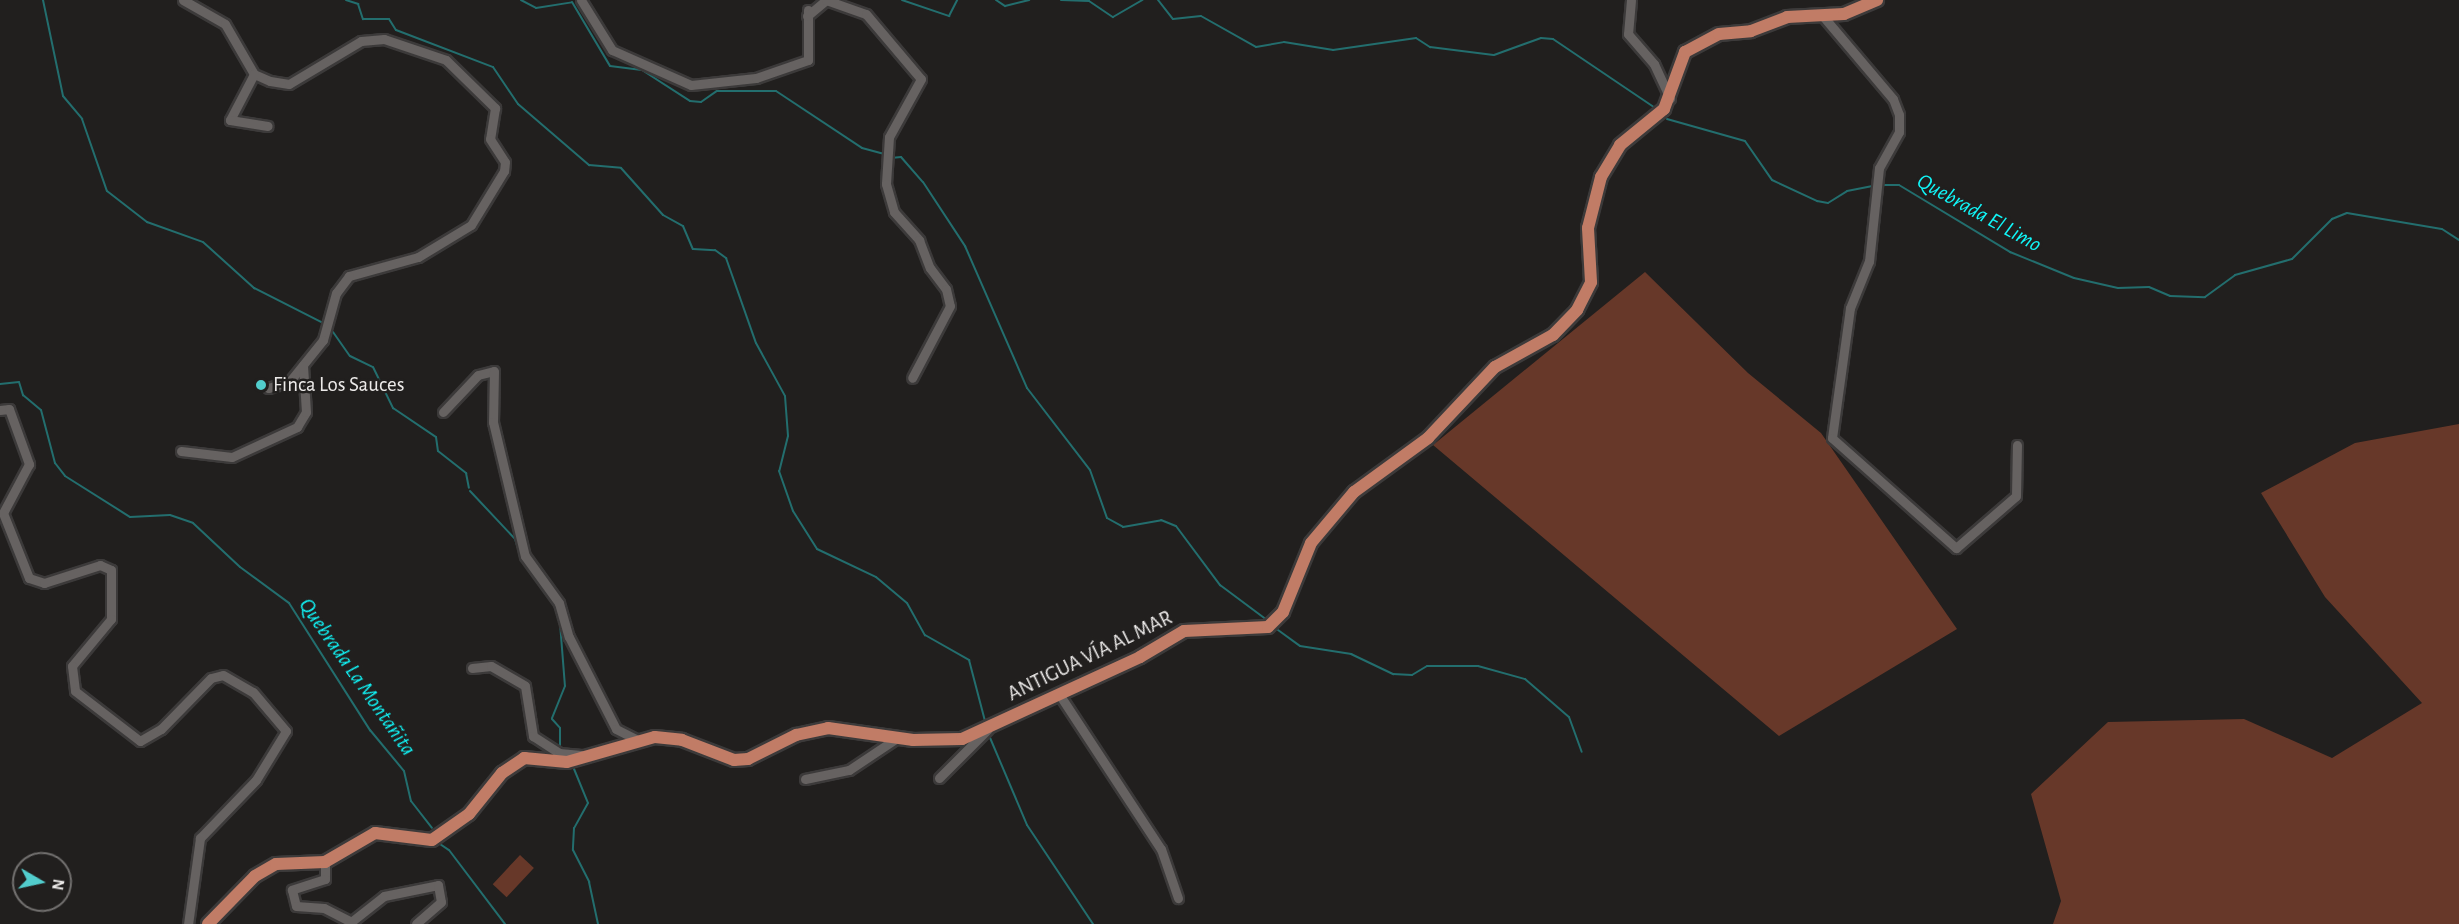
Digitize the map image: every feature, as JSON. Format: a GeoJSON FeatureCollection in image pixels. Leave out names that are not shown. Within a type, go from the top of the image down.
{"type":"FeatureCollection","features":[{"type":"Feature","properties":{"kind":"main road"},"geometry":{"type":"LineString","coordinates":[[1670,99],[1679,63],[1694,44],[1787,17],[1844,14],[1877,0]]}},
{"type":"Feature","properties":{"kind":"main road","name":"ANTIGUA VÍA AL MAR"},"geometry":{"type":"LineString","coordinates":[[208,924],[265,868],[325,862],[375,833],[432,840],[469,814],[512,763],[524,758],[567,762],[638,740],[682,740],[734,760],[814,730],[947,741],[991,726],[1184,631],[1255,629],[1277,622],[1302,557],[1354,492],[1428,438],[1495,367],[1566,326],[1591,282],[1590,211],[1605,168],[1620,145],[1670,99]]}},
{"type":"Feature","properties":{"kind":"street"},"geometry":{"type":"LineString","coordinates":[[183,0],[225,24],[254,74],[290,84],[366,39],[427,50],[455,66],[492,103],[490,139],[505,162],[471,225],[418,257],[349,276],[336,292],[329,331],[304,360],[290,381],[268,388]]}},
{"type":"Feature","properties":{"kind":"street"},"geometry":{"type":"LineString","coordinates":[[581,0],[612,51],[691,84],[756,78],[806,61],[807,16],[812,0]]}},
{"type":"Feature","properties":{"kind":"street"},"geometry":{"type":"LineString","coordinates":[[807,16],[824,0],[866,14],[921,79],[889,137],[886,184],[894,212],[919,240],[930,268],[946,289],[950,306],[912,378]]}},
{"type":"Feature","properties":{"kind":"street"},"geometry":{"type":"LineString","coordinates":[[1631,0],[1628,34],[1654,64],[1670,99]]}},
{"type":"Feature","properties":{"kind":"street"},"geometry":{"type":"LineString","coordinates":[[1822,15],[1893,99],[1899,115],[1899,132],[1879,168],[1869,261],[1850,308],[1832,438],[1956,548],[2016,496],[2017,445]]}},
{"type":"Feature","properties":{"kind":"street"},"geometry":{"type":"LineString","coordinates":[[254,74],[230,120],[268,126]]}},
{"type":"Feature","properties":{"kind":"street"},"geometry":{"type":"LineString","coordinates":[[181,451],[232,457],[297,427],[306,412],[304,360]]}},
{"type":"Feature","properties":{"kind":"street"},"geometry":{"type":"LineString","coordinates":[[443,412],[478,375],[494,371],[493,422],[525,556],[559,603],[569,637],[616,729],[638,740]]}},
{"type":"Feature","properties":{"kind":"street"},"geometry":{"type":"LineString","coordinates":[[0,410],[9,409],[29,465],[3,513],[28,578],[44,583],[100,565],[111,570],[111,619],[72,666],[75,691],[140,741],[161,729],[211,678],[227,676],[253,692],[286,730],[256,780],[200,838],[188,924]]}},
{"type":"Feature","properties":{"kind":"street"},"geometry":{"type":"LineString","coordinates":[[472,668],[491,666],[525,686],[533,736],[559,753],[586,755]]}},
{"type":"Feature","properties":{"kind":"street"},"geometry":{"type":"LineString","coordinates":[[1059,694],[1161,849],[1178,898]]}},
{"type":"Feature","properties":{"kind":"street"},"geometry":{"type":"LineString","coordinates":[[939,778],[991,726]]}},
{"type":"Feature","properties":{"kind":"street"},"geometry":{"type":"LineString","coordinates":[[805,779],[849,770],[885,751],[897,738]]}},
{"type":"Feature","properties":{"kind":"street"},"geometry":{"type":"LineString","coordinates":[[325,862],[326,879],[292,890],[296,906],[324,908],[351,922],[384,896],[438,885],[441,902],[416,924]]}},
{"type":"Feature","properties":{"kind":"shaded area"},"geometry":{"type":"Polygon","coordinates":[[[1645,272],[1748,373],[1821,433],[1957,629],[1779,736],[1433,445],[1645,272]]]}},
{"type":"Feature","properties":{"kind":"shaded area"},"geometry":{"type":"Polygon","coordinates":[[[2459,424],[2459,924],[2053,924],[2061,901],[2031,794],[2108,722],[2244,719],[2332,758],[2422,703],[2325,597],[2261,493],[2355,443],[2459,424]]]}},
{"type":"Feature","properties":{"kind":"shaded area"},"geometry":{"type":"Polygon","coordinates":[[[520,855],[534,868],[507,897],[493,884],[520,855]]]}},
{"type":"Feature","properties":{"kind":"waterway"},"geometry":{"type":"LineString","coordinates":[[43,0],[63,96],[82,119],[107,191],[147,222],[203,242],[254,288],[325,324]]}},
{"type":"Feature","properties":{"kind":"waterway"},"geometry":{"type":"LineString","coordinates":[[346,0],[358,4],[363,19],[389,19],[396,30],[493,67],[518,104],[589,165],[621,168],[663,215],[683,226],[693,249],[715,250],[726,258],[756,343],[785,396],[788,436],[779,471],[793,511],[817,549],[876,577],[907,603],[925,635],[969,660],[985,721]]}},
{"type":"Feature","properties":{"kind":"waterway"},"geometry":{"type":"LineString","coordinates":[[521,0],[536,8],[572,2],[610,66],[642,70],[690,101],[701,102],[717,91],[776,91],[862,148],[884,154]]}},
{"type":"Feature","properties":{"kind":"waterway","name":"Quebrada El Limo"},"geometry":{"type":"LineString","coordinates":[[902,0],[949,16],[957,0]]}},
{"type":"Feature","properties":{"kind":"waterway","name":"Quebrada El Limo"},"geometry":{"type":"LineString","coordinates":[[996,0],[1005,6],[1029,0]]}},
{"type":"Feature","properties":{"kind":"waterway","name":"Quebrada El Limo"},"geometry":{"type":"LineString","coordinates":[[1061,0],[1089,1],[1113,17],[1143,0]]}},
{"type":"Feature","properties":{"kind":"waterway","name":"Quebrada El Limo"},"geometry":{"type":"LineString","coordinates":[[1158,0],[1173,19],[1201,16],[1256,47],[1284,42],[1333,50],[1416,38],[1430,47],[1494,55],[1541,38],[1553,39],[1654,107]]}},
{"type":"Feature","properties":{"kind":"waterway","name":"Quebrada El Limo"},"geometry":{"type":"LineString","coordinates":[[1667,119],[1745,141],[1772,180],[1817,201],[1828,203],[1847,191],[1873,186]]}},
{"type":"Feature","properties":{"kind":"waterway"},"geometry":{"type":"LineString","coordinates":[[891,158],[901,157],[923,182],[965,246],[1027,388],[1090,470],[1107,518],[1123,527],[1161,520],[1176,526],[1220,585],[1267,620]]}},
{"type":"Feature","properties":{"kind":"waterway","name":"Quebrada El Limo"},"geometry":{"type":"LineString","coordinates":[[1879,185],[1899,185],[2010,252],[2074,278],[2118,288],[2149,287],[2170,296],[2205,297],[2235,275],[2292,259],[2332,219],[2347,213],[2442,229],[2459,240]]}},
{"type":"Feature","properties":{"kind":"waterway"},"geometry":{"type":"LineString","coordinates":[[333,332],[350,356],[373,367],[393,408],[436,437],[438,451],[466,473],[469,488]]}},
{"type":"Feature","properties":{"kind":"waterway","name":"Quebrada La Montañita"},"geometry":{"type":"LineString","coordinates":[[0,384],[19,382],[23,395],[41,410],[55,463],[65,476],[130,517],[170,515],[193,523],[240,567],[289,603],[370,730],[404,771],[411,801],[432,828]]}},
{"type":"Feature","properties":{"kind":"waterway"},"geometry":{"type":"LineString","coordinates":[[470,491],[515,539],[519,551]]}},
{"type":"Feature","properties":{"kind":"waterway"},"geometry":{"type":"LineString","coordinates":[[560,623],[565,686],[552,719],[560,728],[560,748]]}},
{"type":"Feature","properties":{"kind":"waterway"},"geometry":{"type":"LineString","coordinates":[[1278,630],[1300,646],[1351,654],[1393,674],[1412,675],[1427,666],[1478,666],[1525,679],[1569,717],[1582,752]]}},
{"type":"Feature","properties":{"kind":"waterway"},"geometry":{"type":"LineString","coordinates":[[988,733],[1027,825],[1093,924]]}},
{"type":"Feature","properties":{"kind":"waterway"},"geometry":{"type":"LineString","coordinates":[[572,764],[588,803],[574,828],[573,850],[589,882],[598,924]]}},
{"type":"Feature","properties":{"kind":"waterway","name":"Quebrada La Montañita"},"geometry":{"type":"LineString","coordinates":[[437,842],[449,850],[505,924]]}},
{"type":"Feature","properties":{"kind":"place","name":"Finca Los Sauces"},"geometry":{"type":"Point","coordinates":[261,385]}}]}
